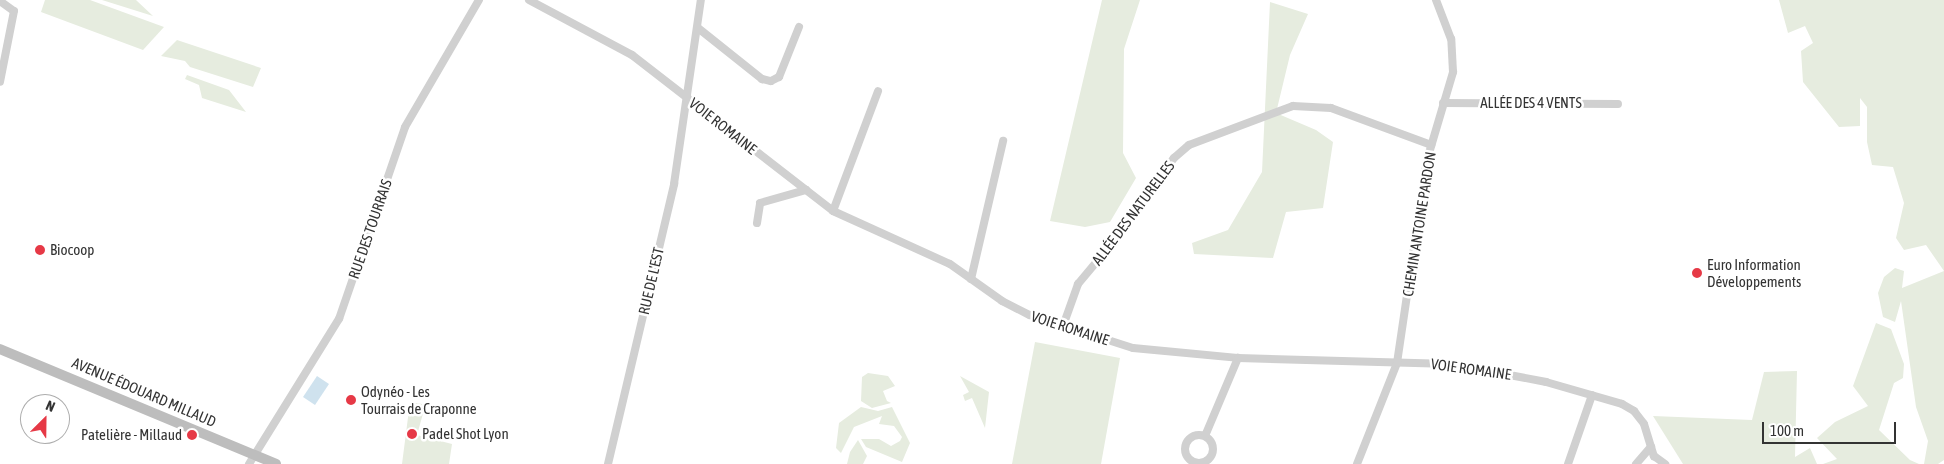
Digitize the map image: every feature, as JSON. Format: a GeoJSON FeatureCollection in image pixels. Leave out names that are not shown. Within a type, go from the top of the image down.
{"type":"FeatureCollection","features":[{"type":"Feature","properties":{"kind":"main road","name":"AVENUE ÉDOUARD MILLAUD"},"geometry":{"type":"LineString","coordinates":[[0,349],[252,459],[276,464]]}},
{"type":"Feature","properties":{"kind":"street","name":"RUE DES TOURRAIS"},"geometry":{"type":"LineString","coordinates":[[252,459],[339,319],[405,127],[479,0]]}},
{"type":"Feature","properties":{"kind":"street","name":"VOIE ROMAINE"},"geometry":{"type":"LineString","coordinates":[[529,0],[632,55],[833,211],[950,264],[1012,307],[1063,326],[1133,348],[1238,358],[1451,364],[1493,370],[1592,395],[1634,411],[1644,424],[1654,456],[1665,464]]}},
{"type":"Feature","properties":{"kind":"street","name":"RUE DE L'EST"},"geometry":{"type":"LineString","coordinates":[[608,464],[674,184],[685,97],[698,28],[701,0]]}},
{"type":"Feature","properties":{"kind":"street","name":"CHEMIN ANTOINE PARDON"},"geometry":{"type":"LineString","coordinates":[[1357,464],[1397,363],[1431,145],[1453,72],[1451,39],[1436,0]]}},
{"type":"Feature","properties":{"kind":"street"},"geometry":{"type":"LineString","coordinates":[[0,1],[14,11],[0,82]]}},
{"type":"Feature","properties":{"kind":"street"},"geometry":{"type":"LineString","coordinates":[[698,28],[762,79],[771,81],[778,77],[799,27]]}},
{"type":"Feature","properties":{"kind":"street"},"geometry":{"type":"LineString","coordinates":[[833,211],[878,91]]}},
{"type":"Feature","properties":{"kind":"street","name":"ALLÉE DES 4 VENTS"},"geometry":{"type":"LineString","coordinates":[[1444,103],[1618,104]]}},
{"type":"Feature","properties":{"kind":"street","name":"ALLÉE DES NATURELLES"},"geometry":{"type":"LineString","coordinates":[[1063,326],[1078,284],[1132,218],[1174,158],[1189,146],[1293,106],[1331,108],[1431,145]]}},
{"type":"Feature","properties":{"kind":"street"},"geometry":{"type":"LineString","coordinates":[[971,279],[1003,141]]}},
{"type":"Feature","properties":{"kind":"street"},"geometry":{"type":"LineString","coordinates":[[757,223],[760,202],[806,190]]}},
{"type":"Feature","properties":{"kind":"street"},"geometry":{"type":"LineString","coordinates":[[1205,436],[1238,358]]}},
{"type":"Feature","properties":{"kind":"street"},"geometry":{"type":"LineString","coordinates":[[1568,464],[1592,395]]}},
{"type":"Feature","properties":{"kind":"street"},"geometry":{"type":"LineString","coordinates":[[1636,464],[1651,447]]}},
{"type":"Feature","properties":{"kind":"shaded area"},"geometry":{"type":"Polygon","coordinates":[[[45,0],[90,0],[164,27],[143,50],[41,12],[45,0]]]}},
{"type":"Feature","properties":{"kind":"shaded area"},"geometry":{"type":"Polygon","coordinates":[[[102,0],[136,0],[153,16],[102,0]]]}},
{"type":"Feature","properties":{"kind":"shaded area"},"geometry":{"type":"Polygon","coordinates":[[[1102,0],[1140,0],[1124,49],[1123,153],[1136,178],[1110,222],[1085,227],[1050,221],[1102,0]]]}},
{"type":"Feature","properties":{"kind":"shaded area"},"geometry":{"type":"Polygon","coordinates":[[[1779,0],[1944,0],[1944,271],[1926,245],[1904,250],[1896,238],[1904,203],[1893,167],[1872,165],[1867,142],[1867,107],[1860,98],[1860,126],[1839,127],[1803,82],[1801,51],[1813,43],[1805,26],[1788,33],[1779,0]]]}},
{"type":"Feature","properties":{"kind":"shaded area"},"geometry":{"type":"Polygon","coordinates":[[[1270,2],[1308,14],[1290,55],[1276,113],[1316,130],[1333,142],[1323,208],[1286,212],[1273,258],[1194,254],[1192,243],[1228,230],[1262,172],[1270,2]]]}},
{"type":"Feature","properties":{"kind":"shaded area"},"geometry":{"type":"Polygon","coordinates":[[[177,40],[261,68],[253,87],[190,67],[185,61],[161,56],[177,40]]]}},
{"type":"Feature","properties":{"kind":"shaded area"},"geometry":{"type":"Polygon","coordinates":[[[187,75],[229,90],[246,112],[202,98],[199,85],[185,79],[187,75]]]}},
{"type":"Feature","properties":{"kind":"shaded area"},"geometry":{"type":"Polygon","coordinates":[[[1895,268],[1904,271],[1902,288],[1944,271],[1944,460],[1938,464],[1924,464],[1928,441],[1916,407],[1901,301],[1895,322],[1883,317],[1878,293],[1884,277],[1895,268]]]}},
{"type":"Feature","properties":{"kind":"shaded area"},"geometry":{"type":"Polygon","coordinates":[[[1876,323],[1891,329],[1904,364],[1903,378],[1894,383],[1879,430],[1910,460],[1919,464],[1823,464],[1837,459],[1817,438],[1835,422],[1868,406],[1853,386],[1876,323]]]}},
{"type":"Feature","properties":{"kind":"shaded area"},"geometry":{"type":"Polygon","coordinates":[[[1035,342],[1120,358],[1101,464],[1012,464],[1035,342]]]}},
{"type":"Feature","properties":{"kind":"shaded area"},"geometry":{"type":"Polygon","coordinates":[[[1797,371],[1795,457],[1810,448],[1817,464],[1683,464],[1653,416],[1752,420],[1764,372],[1797,371]]]}},
{"type":"Feature","properties":{"kind":"shaded area"},"geometry":{"type":"Polygon","coordinates":[[[868,373],[888,376],[895,386],[883,391],[887,401],[891,403],[872,408],[861,401],[862,377],[868,373]]]}},
{"type":"Feature","properties":{"kind":"shaded area"},"geometry":{"type":"Polygon","coordinates":[[[960,376],[989,392],[985,428],[972,398],[965,401],[963,395],[969,392],[960,376]]]}},
{"type":"Feature","properties":{"kind":"shaded area","name":"Padel Shot Lyon"},"geometry":{"type":"Polygon","coordinates":[[[410,402],[422,404],[424,410],[417,435],[452,444],[449,464],[402,464],[410,402]]]}},
{"type":"Feature","properties":{"kind":"shaded area"},"geometry":{"type":"Polygon","coordinates":[[[861,407],[878,411],[892,407],[910,443],[902,462],[866,447],[861,439],[879,439],[891,446],[900,441],[902,437],[894,426],[879,424],[882,416],[854,427],[841,453],[836,448],[839,423],[861,407]]]}},
{"type":"Feature","properties":{"kind":"shaded area"},"geometry":{"type":"Polygon","coordinates":[[[858,440],[867,456],[863,464],[847,464],[850,452],[858,440]]]}},
{"type":"Feature","properties":{"kind":"water"},"geometry":{"type":"Polygon","coordinates":[[[317,376],[329,384],[315,405],[303,397],[317,376]]]}},
{"type":"Feature","properties":{"kind":"place","name":"Biocoop"},"geometry":{"type":"Point","coordinates":[40,250]}},
{"type":"Feature","properties":{"kind":"place","name":"Euro Information Développements"},"geometry":{"type":"Point","coordinates":[1697,273]}},
{"type":"Feature","properties":{"kind":"place","name":"Odynéo - Les Tourrais de Craponne"},"geometry":{"type":"Point","coordinates":[351,400]}},
{"type":"Feature","properties":{"kind":"place","name":"Padel Shot Lyon"},"geometry":{"type":"Point","coordinates":[412,434]}},
{"type":"Feature","properties":{"kind":"place","name":"Patelière - Millaud"},"geometry":{"type":"Point","coordinates":[192,435]}}]}
